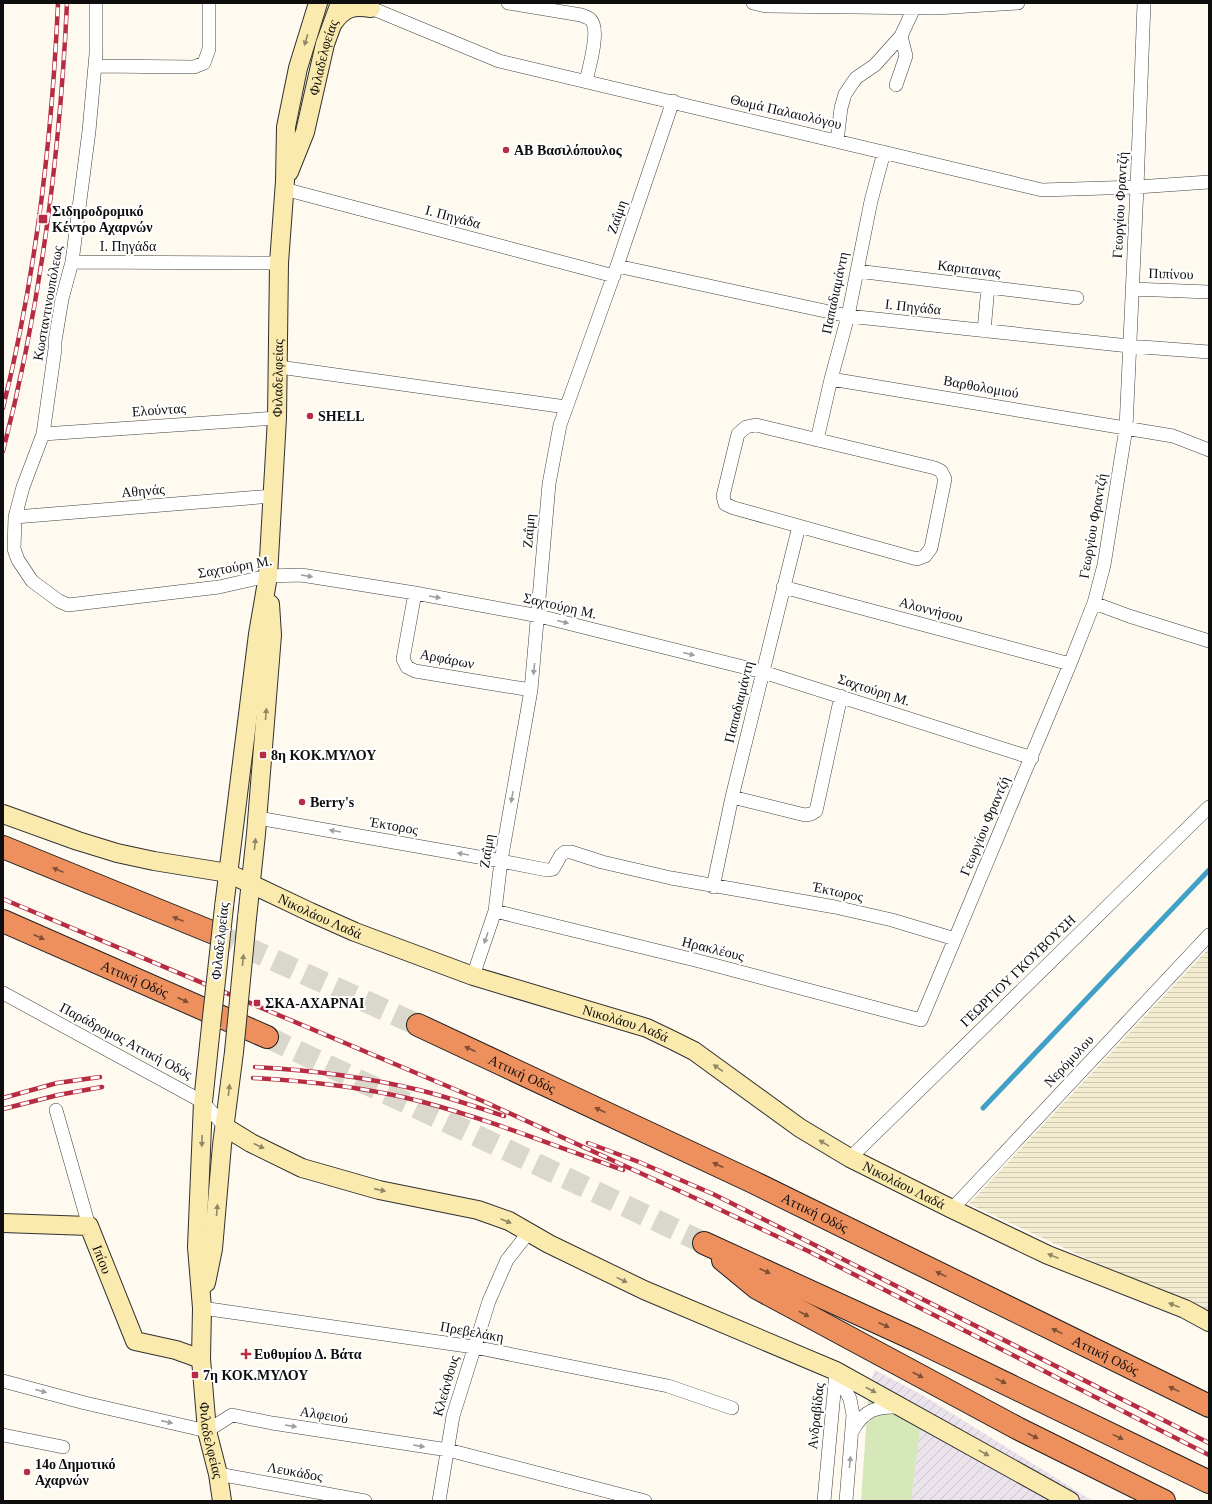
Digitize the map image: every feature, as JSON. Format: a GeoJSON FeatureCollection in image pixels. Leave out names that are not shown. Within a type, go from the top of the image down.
{"type":"FeatureCollection","features":[{"type":"Feature","properties":{"kind":"highway"},"geometry":{"type":"LineString","coordinates":[[3,847],[214,933]]}},
{"type":"Feature","properties":{"kind":"highway","name":"Αττική Οδός"},"geometry":{"type":"LineString","coordinates":[[3,921],[267,1037]]}},
{"type":"Feature","properties":{"kind":"highway","name":"Αττική Οδός"},"geometry":{"type":"LineString","coordinates":[[418,1025],[753,1182],[1209,1406]]}},
{"type":"Feature","properties":{"kind":"highway"},"geometry":{"type":"LineString","coordinates":[[1164,1501],[1017,1428],[757,1288],[704,1243],[916,1340],[1209,1482]]}},
{"type":"Feature","properties":{"kind":"street","name":"Κωσταντινουπόλεως"},"geometry":{"type":"LineString","coordinates":[[68,605],[59,601],[32,581],[18,560],[14,548],[15,517],[23,487],[43,434],[57,327],[72,262],[89,131],[94,66],[96,3]]}},
{"type":"Feature","properties":{"kind":"street"},"geometry":{"type":"LineString","coordinates":[[94,66],[194,67],[204,63],[209,50],[208,3]]}},
{"type":"Feature","properties":{"kind":"street","name":"Φιλαδελφείας"},"geometry":{"type":"LineString","coordinates":[[222,1501],[218,1474],[208,1431],[201,1359],[202,1308],[197,1247],[203,1102],[228,873],[258,634],[268,576],[274,496],[279,367],[279,263],[286,127],[298,68],[318,3]]}},
{"type":"Feature","properties":{"kind":"street","name":"Φιλαδελφείας"},"geometry":{"type":"LineString","coordinates":[[284,185],[306,132],[321,59],[330,27],[340,3]]}},
{"type":"Feature","properties":{"kind":"street"},"geometry":{"type":"LineString","coordinates":[[508,3],[581,15],[591,19],[595,28],[595,37],[586,81]]}},
{"type":"Feature","properties":{"kind":"street"},"geometry":{"type":"LineString","coordinates":[[753,3],[766,6],[914,8],[1018,3]]}},
{"type":"Feature","properties":{"kind":"street","name":"Γεωργίου Φραντζή"},"geometry":{"type":"LineString","coordinates":[[921,1020],[954,939],[1032,758],[1070,664],[1094,603],[1104,565],[1126,428],[1144,3]]}},
{"type":"Feature","properties":{"kind":"street"},"geometry":{"type":"LineString","coordinates":[[330,27],[345,10],[371,5]]}},
{"type":"Feature","properties":{"kind":"street","name":"Θωμά Παλαιολόγου"},"geometry":{"type":"LineString","coordinates":[[371,5],[499,61],[674,101],[1042,190],[1137,187],[1209,182]]}},
{"type":"Feature","properties":{"kind":"street"},"geometry":{"type":"LineString","coordinates":[[838,141],[841,108],[845,94],[856,78],[875,64],[901,36],[914,8]]}},
{"type":"Feature","properties":{"kind":"street"},"geometry":{"type":"LineString","coordinates":[[896,85],[906,56],[901,36]]}},
{"type":"Feature","properties":{"kind":"street","name":"Ζαΐμη"},"geometry":{"type":"LineString","coordinates":[[473,976],[495,911],[501,861],[531,690],[539,616],[549,484],[560,425],[674,101]]}},
{"type":"Feature","properties":{"kind":"street","name":"Παπαδιαμάντη"},"geometry":{"type":"LineString","coordinates":[[817,440],[831,378],[848,316],[871,201],[884,152]]}},
{"type":"Feature","properties":{"kind":"street","name":"Ι. Πηγάδα"},"geometry":{"type":"LineString","coordinates":[[284,185],[615,271],[848,316],[1129,346],[1209,352]]}},
{"type":"Feature","properties":{"kind":"street","name":"Ι. Πηγάδα"},"geometry":{"type":"LineString","coordinates":[[72,262],[279,263]]}},
{"type":"Feature","properties":{"kind":"street","name":"Καριταινας"},"geometry":{"type":"LineString","coordinates":[[857,271],[1077,298]]}},
{"type":"Feature","properties":{"kind":"street"},"geometry":{"type":"LineString","coordinates":[[984,331],[988,287]]}},
{"type":"Feature","properties":{"kind":"street","name":"Πιπίνου"},"geometry":{"type":"LineString","coordinates":[[1132,289],[1209,292]]}},
{"type":"Feature","properties":{"kind":"street"},"geometry":{"type":"LineString","coordinates":[[279,367],[566,408]]}},
{"type":"Feature","properties":{"kind":"street","name":"Βαρθολομιού"},"geometry":{"type":"LineString","coordinates":[[831,378],[1126,428]]}},
{"type":"Feature","properties":{"kind":"street","name":"Ελούντας"},"geometry":{"type":"LineString","coordinates":[[43,434],[277,418]]}},
{"type":"Feature","properties":{"kind":"street"},"geometry":{"type":"LineString","coordinates":[[756,425],[817,440],[935,468],[941,472],[945,479],[931,548],[925,556],[917,559],[734,508],[725,504],[723,496],[738,434],[746,427],[756,425]]}},
{"type":"Feature","properties":{"kind":"street"},"geometry":{"type":"LineString","coordinates":[[1126,428],[1173,436],[1209,450]]}},
{"type":"Feature","properties":{"kind":"street","name":"Αθηνάς"},"geometry":{"type":"LineString","coordinates":[[15,517],[274,496]]}},
{"type":"Feature","properties":{"kind":"street","name":"Παπαδιαμάντη"},"geometry":{"type":"LineString","coordinates":[[713,887],[732,797],[799,526]]}},
{"type":"Feature","properties":{"kind":"street","name":"Σαχτούρη Μ."},"geometry":{"type":"LineString","coordinates":[[68,605],[219,587],[268,576],[301,575],[415,593],[539,616],[763,672],[1032,758]]}},
{"type":"Feature","properties":{"kind":"street","name":"Φιλαδελφείας"},"geometry":{"type":"LineString","coordinates":[[202,1308],[213,1248],[258,818],[272,635],[268,576]]}},
{"type":"Feature","properties":{"kind":"street","name":"Αλοννήσου"},"geometry":{"type":"LineString","coordinates":[[783,587],[1070,664]]}},
{"type":"Feature","properties":{"kind":"street","name":"Αρφάρων"},"geometry":{"type":"LineString","coordinates":[[415,593],[403,659],[407,667],[415,671],[531,690]]}},
{"type":"Feature","properties":{"kind":"street"},"geometry":{"type":"LineString","coordinates":[[1094,603],[1129,616],[1209,641]]}},
{"type":"Feature","properties":{"kind":"street"},"geometry":{"type":"LineString","coordinates":[[732,797],[805,814],[811,814],[816,811],[841,696]]}},
{"type":"Feature","properties":{"kind":"street","name":"ΓΕΩΡΓΙΟΥ ΓΚΟΥΒΟΥΣΗ"},"geometry":{"type":"LineString","coordinates":[[850,1158],[1209,807]]}},
{"type":"Feature","properties":{"kind":"street","name":"Νικολάου Λαδά"},"geometry":{"type":"LineString","coordinates":[[3,814],[78,841],[117,853],[154,862],[228,873],[355,932],[473,976],[647,1028],[694,1051],[800,1128],[850,1158],[952,1209],[1048,1254],[1185,1309],[1209,1322]]}},
{"type":"Feature","properties":{"kind":"street","name":"Έκτορος"},"geometry":{"type":"LineString","coordinates":[[258,818],[547,870],[552,869],[561,855],[565,852],[571,852],[617,866],[713,887]]}},
{"type":"Feature","properties":{"kind":"street","name":"Έκτωρος"},"geometry":{"type":"LineString","coordinates":[[713,887],[835,907],[892,920],[954,939]]}},
{"type":"Feature","properties":{"kind":"street","name":"Ηρακλέους"},"geometry":{"type":"LineString","coordinates":[[495,911],[695,960],[921,1020]]}},
{"type":"Feature","properties":{"kind":"street","name":"Νερόμυλου"},"geometry":{"type":"LineString","coordinates":[[952,1209],[1209,935]]}},
{"type":"Feature","properties":{"kind":"street","name":"Παράδρομος Αττική Οδός"},"geometry":{"type":"LineString","coordinates":[[3,992],[203,1102],[225,1127]]}},
{"type":"Feature","properties":{"kind":"street","name":"Ιπίου"},"geometry":{"type":"LineString","coordinates":[[56,1110],[89,1226],[136,1341],[176,1350],[201,1359]]}},
{"type":"Feature","properties":{"kind":"street"},"geometry":{"type":"LineString","coordinates":[[225,1127],[252,1143],[302,1168],[379,1190],[478,1210],[509,1221],[644,1290],[836,1371],[1070,1501]]}},
{"type":"Feature","properties":{"kind":"street"},"geometry":{"type":"LineString","coordinates":[[3,1223],[89,1226]]}},
{"type":"Feature","properties":{"kind":"street","name":"Κλεάνθους"},"geometry":{"type":"LineString","coordinates":[[439,1501],[453,1416],[489,1301],[507,1260],[529,1232]]}},
{"type":"Feature","properties":{"kind":"street","name":"Πρεβελάκη"},"geometry":{"type":"LineString","coordinates":[[202,1308],[474,1347],[668,1386],[732,1408]]}},
{"type":"Feature","properties":{"kind":"street","name":"Ανδραβίδας"},"geometry":{"type":"LineString","coordinates":[[836,1371],[845,1385],[853,1414],[853,1430],[846,1501]]}},
{"type":"Feature","properties":{"kind":"street","name":"Ανδραβίδας"},"geometry":{"type":"LineString","coordinates":[[824,1501],[836,1371]]}},
{"type":"Feature","properties":{"kind":"street"},"geometry":{"type":"LineString","coordinates":[[3,1381],[85,1403],[208,1431]]}},
{"type":"Feature","properties":{"kind":"street"},"geometry":{"type":"LineString","coordinates":[[853,1430],[858,1421],[865,1414],[876,1408],[890,1406],[903,1407]]}},
{"type":"Feature","properties":{"kind":"street","name":"Αλφειού"},"geometry":{"type":"LineString","coordinates":[[208,1431],[232,1415],[272,1423],[448,1450],[645,1501]]}},
{"type":"Feature","properties":{"kind":"street"},"geometry":{"type":"LineString","coordinates":[[3,1435],[63,1447]]}},
{"type":"Feature","properties":{"kind":"street","name":"Λευκάδος"},"geometry":{"type":"LineString","coordinates":[[218,1474],[365,1501]]}},
{"type":"Feature","properties":{"kind":"shaded area"},"geometry":{"type":"Polygon","coordinates":[[[1209,948],[1209,1315],[969,1204],[1209,948]]]}},
{"type":"Feature","properties":{"kind":"shaded area"},"geometry":{"type":"Polygon","coordinates":[[[875,1370],[924,1396],[1093,1501],[911,1501],[922,1416],[869,1386],[875,1370]]]}},
{"type":"Feature","properties":{"kind":"green space"},"geometry":{"type":"Polygon","coordinates":[[[869,1386],[922,1416],[911,1501],[861,1501],[869,1386]]]}},
{"type":"Feature","properties":{"kind":"waterway"},"geometry":{"type":"LineString","coordinates":[[983,1108],[1209,870]]}},
{"type":"Feature","properties":{"kind":"tunnel"},"geometry":{"type":"LineString","coordinates":[[214,933],[418,1025]]}},
{"type":"Feature","properties":{"kind":"tunnel"},"geometry":{"type":"LineString","coordinates":[[267,1037],[704,1243]]}},
{"type":"Feature","properties":{"kind":"railway"},"geometry":{"type":"LineString","coordinates":[[3,408],[25,308],[41,207],[52,105],[58,3]]}},
{"type":"Feature","properties":{"kind":"railway"},"geometry":{"type":"LineString","coordinates":[[3,451],[28,340],[47,228],[54,172],[64,60],[67,3]]}},
{"type":"Feature","properties":{"kind":"railway"},"geometry":{"type":"LineString","coordinates":[[3,899],[485,1102],[708,1204],[808,1251],[1209,1455]]}},
{"type":"Feature","properties":{"kind":"railway"},"geometry":{"type":"LineString","coordinates":[[255,1067],[317,1072],[399,1085],[462,1102],[504,1116]]}},
{"type":"Feature","properties":{"kind":"railway"},"geometry":{"type":"LineString","coordinates":[[3,1098],[57,1083],[100,1077]]}},
{"type":"Feature","properties":{"kind":"railway"},"geometry":{"type":"LineString","coordinates":[[253,1078],[336,1085],[419,1101],[496,1124],[623,1170]]}},
{"type":"Feature","properties":{"kind":"railway"},"geometry":{"type":"LineString","coordinates":[[3,1109],[58,1095],[102,1087]]}},
{"type":"Feature","properties":{"kind":"railway"},"geometry":{"type":"LineString","coordinates":[[588,1143],[639,1162],[713,1194],[1209,1443]]}},
{"type":"Feature","properties":{"kind":"place","name":"ΑΒ Βασιλόπουλος"},"geometry":{"type":"Point","coordinates":[506,150]}},
{"type":"Feature","properties":{"kind":"place","name":"Σιδηροδρομικό Κέντρο Αχαρνών"},"geometry":{"type":"Point","coordinates":[43,219]}},
{"type":"Feature","properties":{"kind":"place","name":"SHELL"},"geometry":{"type":"Point","coordinates":[310,416]}},
{"type":"Feature","properties":{"kind":"place","name":"8η ΚΟΚ.ΜΥΛΟΥ"},"geometry":{"type":"Point","coordinates":[263,755]}},
{"type":"Feature","properties":{"kind":"place","name":"Berry's"},"geometry":{"type":"Point","coordinates":[302,802]}},
{"type":"Feature","properties":{"kind":"place","name":"ΣΚΑ-ΑΧΑΡΝΑΙ"},"geometry":{"type":"Point","coordinates":[257,1003]}},
{"type":"Feature","properties":{"kind":"place","name":"Ευθυμίου Δ. Βάτα"},"geometry":{"type":"Point","coordinates":[246,1354]}},
{"type":"Feature","properties":{"kind":"place","name":"7η ΚΟΚ.ΜΥΛΟΥ"},"geometry":{"type":"Point","coordinates":[195,1375]}},
{"type":"Feature","properties":{"kind":"place","name":"14ο Δημοτικό Αχαρνών"},"geometry":{"type":"Point","coordinates":[27,1472]}}]}
